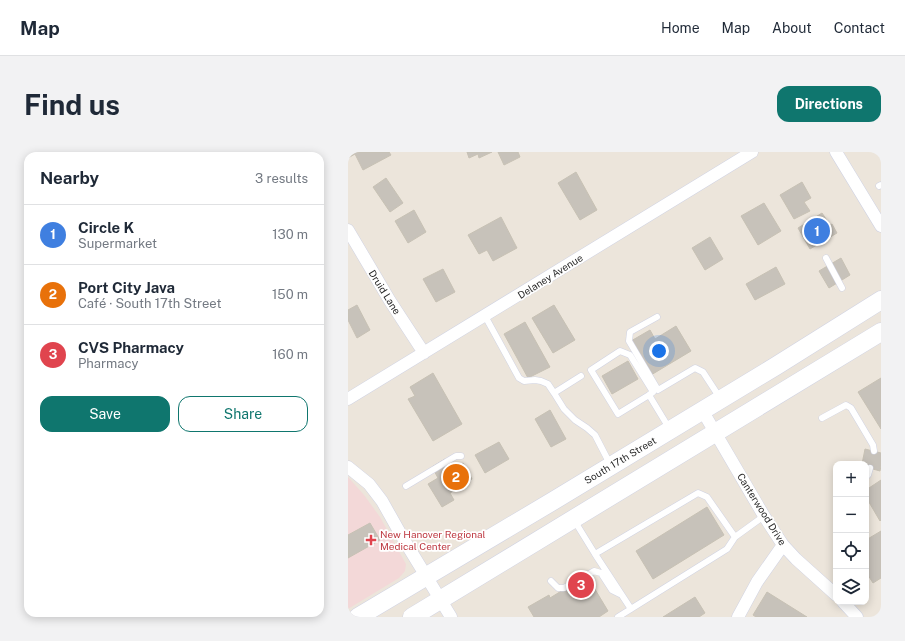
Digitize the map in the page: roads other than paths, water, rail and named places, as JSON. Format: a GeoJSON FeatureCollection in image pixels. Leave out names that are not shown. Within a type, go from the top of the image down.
{"type":"FeatureCollection","features":[{"type":"Feature","properties":{"kind":"main road","name":"South 17th Street"},"geometry":{"type":"LineString","coordinates":[[358,617],[611,466],[881,300]]}},
{"type":"Feature","properties":{"kind":"main road"},"geometry":{"type":"LineString","coordinates":[[412,617],[881,332]]}},
{"type":"Feature","properties":{"kind":"street","name":"Delaney Avenue"},"geometry":{"type":"LineString","coordinates":[[348,399],[752,152]]}},
{"type":"Feature","properties":{"kind":"street"},"geometry":{"type":"LineString","coordinates":[[836,152],[881,226]]}},
{"type":"Feature","properties":{"kind":"street","name":"Druid Lane"},"geometry":{"type":"LineString","coordinates":[[348,230],[390,301],[424,352]]}},
{"type":"Feature","properties":{"kind":"street","name":"Canterwood Drive"},"geometry":{"type":"LineString","coordinates":[[702,410],[764,516],[783,545],[796,559],[833,592]]}},
{"type":"Feature","properties":{"kind":"street"},"geometry":{"type":"LineString","coordinates":[[348,467],[368,484],[382,501],[451,617]]}},
{"type":"Feature","properties":{"kind":"street"},"geometry":{"type":"LineString","coordinates":[[738,617],[757,582],[783,545]]}},
{"type":"Feature","properties":{"kind":"street"},"geometry":{"type":"LineString","coordinates":[[846,605],[857,617]]}},
{"type":"Feature","properties":{"kind":"lane"},"geometry":{"type":"LineString","coordinates":[[826,258],[842,288]]}},
{"type":"Feature","properties":{"kind":"lane"},"geometry":{"type":"LineString","coordinates":[[485,316],[519,378],[524,381],[535,380],[548,384],[564,409],[595,435],[611,466]]}},
{"type":"Feature","properties":{"kind":"lane"},"geometry":{"type":"LineString","coordinates":[[657,317],[630,332],[629,341],[658,390],[695,368],[703,372],[721,399]]}},
{"type":"Feature","properties":{"kind":"lane"},"geometry":{"type":"LineString","coordinates":[[620,351],[630,356],[643,375],[653,392],[649,395],[618,414],[591,370],[620,351]]}},
{"type":"Feature","properties":{"kind":"lane"},"geometry":{"type":"LineString","coordinates":[[554,393],[581,376]]}},
{"type":"Feature","properties":{"kind":"lane"},"geometry":{"type":"LineString","coordinates":[[649,395],[670,430]]}},
{"type":"Feature","properties":{"kind":"lane"},"geometry":{"type":"LineString","coordinates":[[822,418],[846,405],[851,408],[873,445],[874,451]]}},
{"type":"Feature","properties":{"kind":"lane"},"geometry":{"type":"LineString","coordinates":[[406,486],[456,456],[461,456]]}},
{"type":"Feature","properties":{"kind":"lane"},"geometry":{"type":"LineString","coordinates":[[595,554],[698,493],[707,497],[735,537]]}},
{"type":"Feature","properties":{"kind":"lane"},"geometry":{"type":"LineString","coordinates":[[618,617],[727,549],[735,537],[764,516]]}},
{"type":"Feature","properties":{"kind":"lane"},"geometry":{"type":"LineString","coordinates":[[573,519],[631,609]]}},
{"type":"Feature","properties":{"kind":"lane"},"geometry":{"type":"LineString","coordinates":[[582,578],[594,571],[601,573],[612,590],[622,595]]}},
{"type":"Feature","properties":{"kind":"lane"},"geometry":{"type":"LineString","coordinates":[[551,581],[558,588],[564,588],[575,582]]}},
{"type":"Feature","properties":{"kind":"place","name":"Circle K"},"geometry":{"type":"Point","coordinates":[817,231]}},
{"type":"Feature","properties":{"kind":"place","name":"Port City Java"},"geometry":{"type":"Point","coordinates":[456,477]}},
{"type":"Feature","properties":{"kind":"place","name":"New Hanover Regional Medical Center"},"geometry":{"type":"Point","coordinates":[371,540]}},
{"type":"Feature","properties":{"kind":"place","name":"CVS Pharmacy"},"geometry":{"type":"Point","coordinates":[581,585]}}]}
